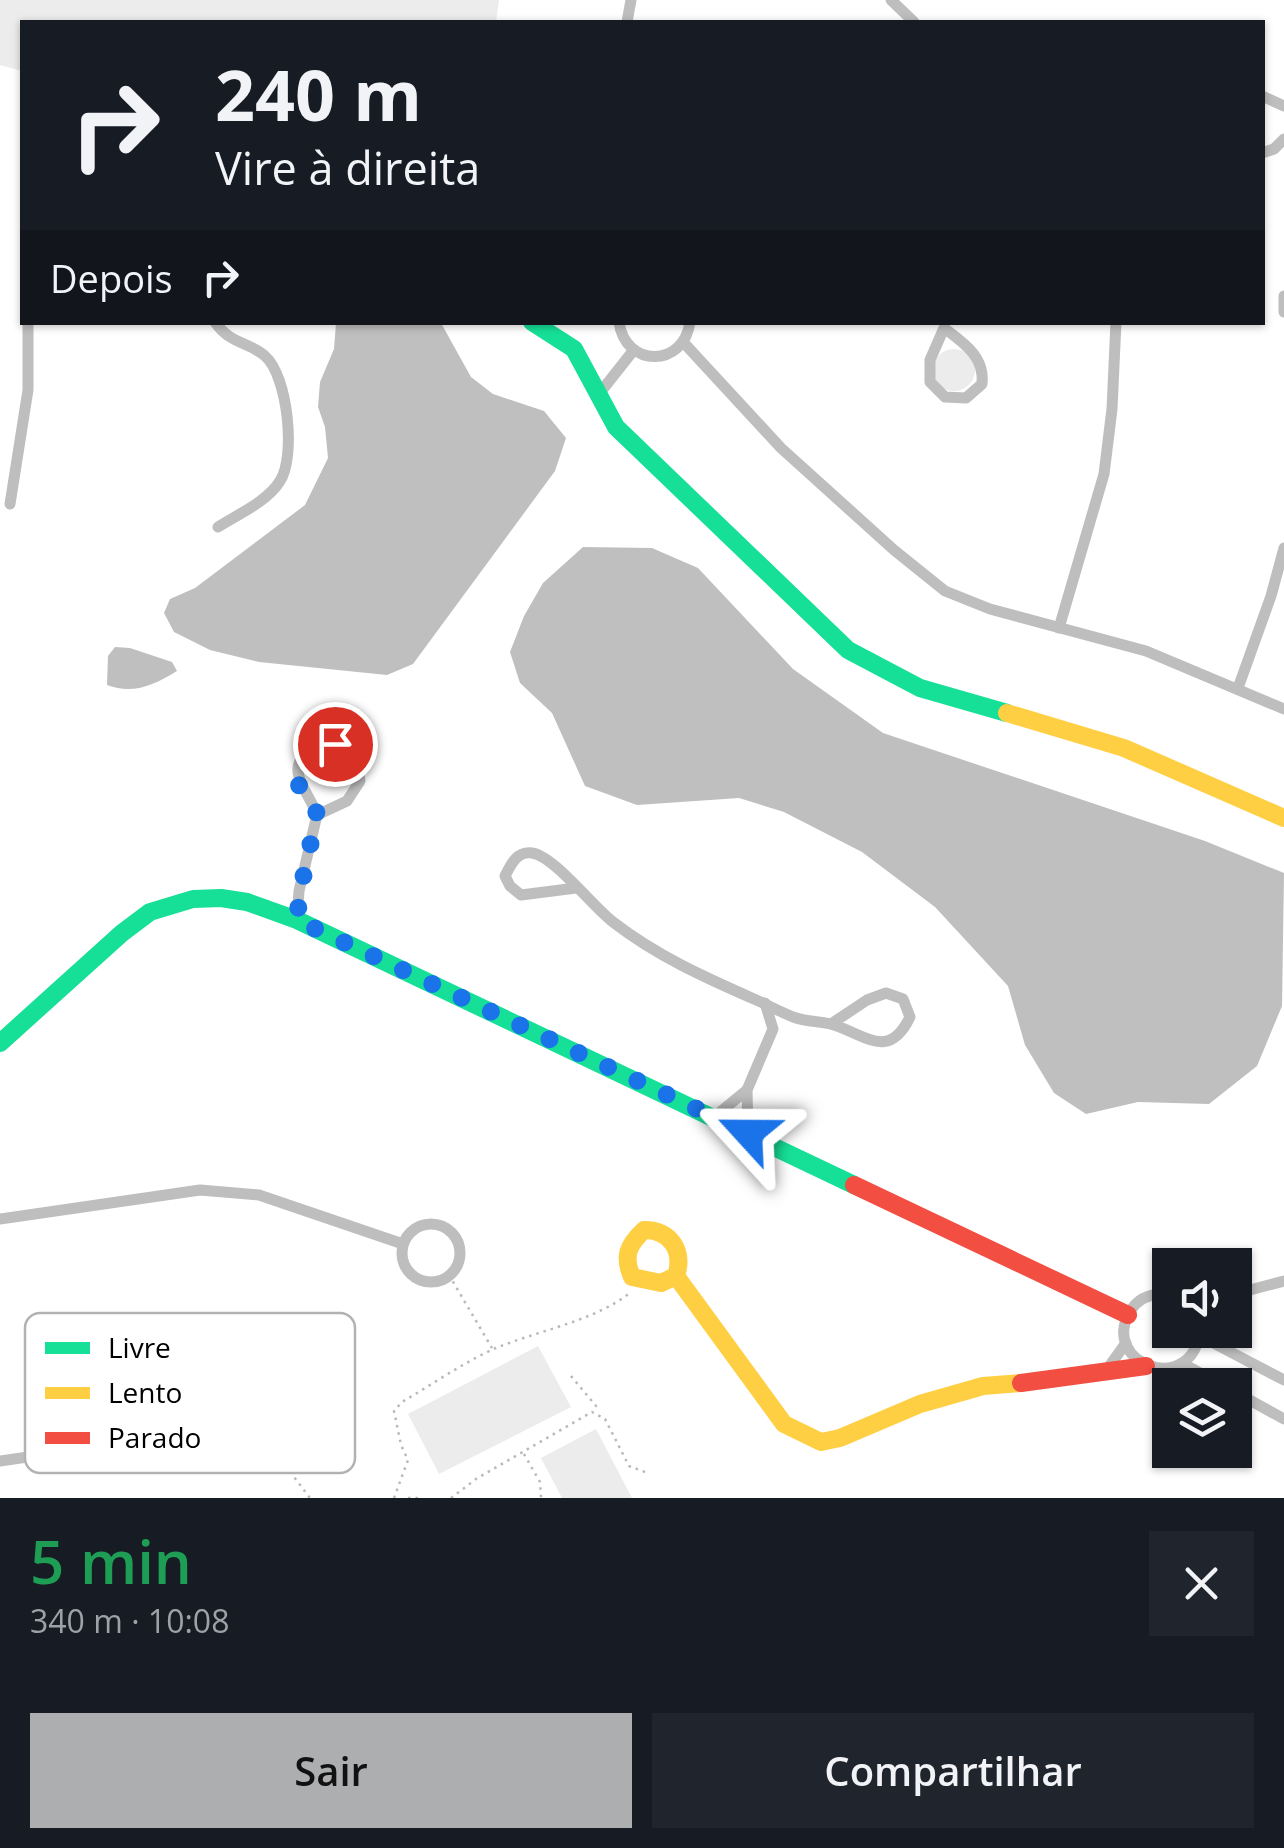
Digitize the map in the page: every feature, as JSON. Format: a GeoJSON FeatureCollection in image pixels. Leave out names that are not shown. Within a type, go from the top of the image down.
{"type":"FeatureCollection","features":[{"type":"Feature","properties":{"kind":"street"},"geometry":{"type":"LineString","coordinates":[[891,0],[912,20]]}},
{"type":"Feature","properties":{"kind":"street"},"geometry":{"type":"LineString","coordinates":[[1284,296],[1284,312]]}},
{"type":"Feature","properties":{"kind":"street"},"geometry":{"type":"LineString","coordinates":[[10,504],[28,390],[28,325]]}},
{"type":"Feature","properties":{"kind":"street"},"geometry":{"type":"LineString","coordinates":[[218,325],[232,340],[264,355],[276,371],[283,392],[289,463],[271,492],[218,528]]}},
{"type":"Feature","properties":{"kind":"street"},"geometry":{"type":"LineString","coordinates":[[537,325],[574,349],[616,427],[848,650],[920,688],[1124,748],[1284,818]]}},
{"type":"Feature","properties":{"kind":"street"},"geometry":{"type":"LineString","coordinates":[[620,325],[623,338],[633,351],[656,358],[672,354],[684,343],[689,325]]}},
{"type":"Feature","properties":{"kind":"street"},"geometry":{"type":"LineString","coordinates":[[941,325],[982,364],[982,384],[966,398],[945,397],[930,382],[930,360],[941,325]]}},
{"type":"Feature","properties":{"kind":"street"},"geometry":{"type":"LineString","coordinates":[[1059,628],[1104,474],[1116,325]]}},
{"type":"Feature","properties":{"kind":"street"},"geometry":{"type":"LineString","coordinates":[[684,343],[781,448],[944,591],[990,609],[1146,651],[1284,709]]}},
{"type":"Feature","properties":{"kind":"street"},"geometry":{"type":"LineString","coordinates":[[599,394],[633,351]]}},
{"type":"Feature","properties":{"kind":"street"},"geometry":{"type":"LineString","coordinates":[[1238,688],[1284,548]]}},
{"type":"Feature","properties":{"kind":"street"},"geometry":{"type":"LineString","coordinates":[[297,920],[299,892],[317,816],[312,801],[303,793],[298,770],[311,749],[335,744],[356,757],[360,781],[347,801],[317,816]]}},
{"type":"Feature","properties":{"kind":"street"},"geometry":{"type":"LineString","coordinates":[[576,888],[521,894],[505,876],[513,860],[532,853],[562,872],[612,922],[646,946],[683,968],[798,1019],[832,1024],[874,1042],[890,1041],[901,1035],[910,1018],[903,999],[886,993],[866,1000],[832,1024]]}},
{"type":"Feature","properties":{"kind":"street"},"geometry":{"type":"LineString","coordinates":[[274,912],[299,892]]}},
{"type":"Feature","properties":{"kind":"street"},"geometry":{"type":"LineString","coordinates":[[0,1044],[150,912],[193,899],[220,898],[297,920],[1128,1315]]}},
{"type":"Feature","properties":{"kind":"street"},"geometry":{"type":"LineString","coordinates":[[748,1133],[747,1090],[773,1029],[765,1003]]}},
{"type":"Feature","properties":{"kind":"street"},"geometry":{"type":"LineString","coordinates":[[773,1029],[798,1019]]}},
{"type":"Feature","properties":{"kind":"street"},"geometry":{"type":"LineString","coordinates":[[713,1118],[747,1090]]}},
{"type":"Feature","properties":{"kind":"street"},"geometry":{"type":"LineString","coordinates":[[0,1219],[200,1190],[259,1195],[403,1244]]}},
{"type":"Feature","properties":{"kind":"street"},"geometry":{"type":"LineString","coordinates":[[426,1225],[447,1230],[459,1247],[460,1257],[449,1276],[440,1281],[419,1280],[404,1265],[403,1244],[408,1235],[426,1225]]}},
{"type":"Feature","properties":{"kind":"street"},"geometry":{"type":"LineString","coordinates":[[656,1228],[668,1234],[681,1265],[676,1276],[668,1282],[632,1277],[625,1262],[626,1248],[644,1230],[656,1228]]}},
{"type":"Feature","properties":{"kind":"street"},"geometry":{"type":"LineString","coordinates":[[676,1276],[784,1424],[820,1442],[840,1438],[920,1404],[983,1386],[1146,1366],[1171,1368],[1196,1348]]}},
{"type":"Feature","properties":{"kind":"street"},"geometry":{"type":"LineString","coordinates":[[1252,1289],[1284,1281]]}},
{"type":"Feature","properties":{"kind":"street"},"geometry":{"type":"LineString","coordinates":[[1146,1366],[1130,1352],[1124,1334],[1128,1315],[1145,1297],[1152,1296]]}},
{"type":"Feature","properties":{"kind":"street"},"geometry":{"type":"LineString","coordinates":[[1104,1374],[1126,1343]]}},
{"type":"Feature","properties":{"kind":"street"},"geometry":{"type":"LineString","coordinates":[[1227,1348],[1284,1380]]}},
{"type":"Feature","properties":{"kind":"street"},"geometry":{"type":"LineString","coordinates":[[1182,1363],[1191,1368]]}},
{"type":"Feature","properties":{"kind":"street"},"geometry":{"type":"LineString","coordinates":[[1252,1401],[1284,1419]]}},
{"type":"Feature","properties":{"kind":"street"},"geometry":{"type":"LineString","coordinates":[[0,1461],[25,1457]]}},
{"type":"Feature","properties":{"kind":"path"},"geometry":{"type":"LineString","coordinates":[[449,1276],[493,1350]]}},
{"type":"Feature","properties":{"kind":"path"},"geometry":{"type":"LineString","coordinates":[[420,1498],[396,1496],[408,1460],[400,1444],[394,1411],[402,1402],[493,1350],[617,1303],[643,1281]]}},
{"type":"Feature","properties":{"kind":"path"},"geometry":{"type":"LineString","coordinates":[[451,1498],[592,1412],[596,1406],[571,1376]]}},
{"type":"Feature","properties":{"kind":"path"},"geometry":{"type":"LineString","coordinates":[[592,1412],[605,1419],[629,1466],[645,1472]]}},
{"type":"Feature","properties":{"kind":"path"},"geometry":{"type":"LineString","coordinates":[[523,1452],[540,1482],[541,1498]]}},
{"type":"Feature","properties":{"kind":"path"},"geometry":{"type":"LineString","coordinates":[[292,1473],[310,1498]]}},
{"type":"Feature","properties":{"kind":"shaded area"},"geometry":{"type":"Polygon","coordinates":[[[0,0],[499,0],[496,20],[20,20],[20,70],[0,65],[0,0]]]}},
{"type":"Feature","properties":{"kind":"shaded area"},"geometry":{"type":"Polygon","coordinates":[[[336,325],[442,325],[471,377],[493,394],[544,411],[566,438],[555,471],[413,664],[387,675],[259,662],[210,650],[174,632],[164,613],[170,599],[195,588],[305,505],[328,458],[325,427],[318,407],[320,382],[334,349],[336,325]]]}},
{"type":"Feature","properties":{"kind":"shaded area"},"geometry":{"type":"Polygon","coordinates":[[[954,349],[969,355],[975,370],[969,385],[954,391],[939,385],[933,370],[939,355],[954,349]]]}},
{"type":"Feature","properties":{"kind":"shaded area"},"geometry":{"type":"Polygon","coordinates":[[[583,547],[652,548],[698,568],[793,669],[883,733],[1205,841],[1284,873],[1282,1006],[1257,1066],[1209,1104],[1138,1102],[1086,1114],[1054,1093],[1025,1045],[1008,986],[935,907],[862,852],[784,812],[739,798],[637,805],[585,786],[552,713],[520,683],[510,652],[543,583],[583,547]]]}},
{"type":"Feature","properties":{"kind":"shaded area"},"geometry":{"type":"Polygon","coordinates":[[[115,647],[172,662],[177,671],[143,687],[107,685],[108,656],[115,647]]]}},
{"type":"Feature","properties":{"kind":"shaded area"},"geometry":{"type":"Polygon","coordinates":[[[538,1346],[571,1407],[439,1474],[408,1414],[538,1346]]]}},
{"type":"Feature","properties":{"kind":"shaded area"},"geometry":{"type":"Polygon","coordinates":[[[596,1429],[632,1498],[562,1498],[541,1458],[596,1429]]]}},
{"type":"Feature","properties":{"kind":"traffic: fast"},"geometry":{"type":"LineString","coordinates":[[537,325],[574,349],[616,427],[848,650],[920,688],[1007,713]]}},
{"type":"Feature","properties":{"kind":"traffic: fast"},"geometry":{"type":"LineString","coordinates":[[0,1043],[150,912],[193,899],[247,902],[297,920],[854,1185]]}},
{"type":"Feature","properties":{"kind":"traffic: slow"},"geometry":{"type":"LineString","coordinates":[[1007,713],[1124,748],[1284,818]]}},
{"type":"Feature","properties":{"kind":"traffic: slow"},"geometry":{"type":"LineString","coordinates":[[676,1276],[661,1283],[632,1277],[629,1251],[644,1230],[662,1234],[673,1244],[678,1258],[676,1276],[784,1424],[821,1442],[840,1438],[920,1404],[983,1386],[1021,1383]]}},
{"type":"Feature","properties":{"kind":"traffic: jam"},"geometry":{"type":"LineString","coordinates":[[854,1185],[1128,1315]]}},
{"type":"Feature","properties":{"kind":"traffic: jam"},"geometry":{"type":"LineString","coordinates":[[1021,1383],[1146,1366]]}},
{"type":"Feature","properties":{"kind":"route"},"geometry":{"type":"LineString","coordinates":[[335,744],[311,749],[298,770],[298,782],[317,816],[299,892],[297,920],[748,1133]]}}]}
